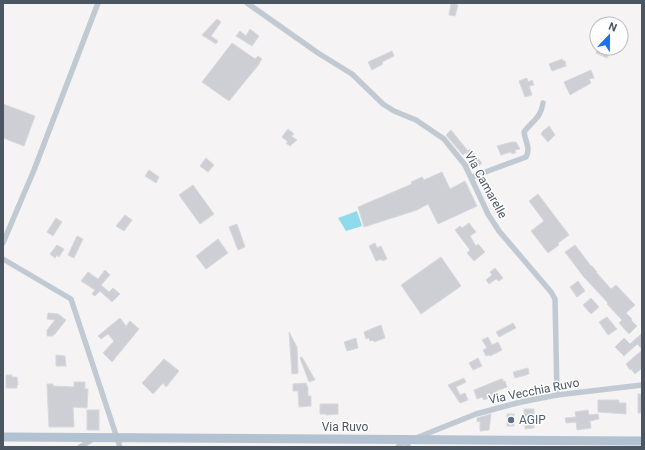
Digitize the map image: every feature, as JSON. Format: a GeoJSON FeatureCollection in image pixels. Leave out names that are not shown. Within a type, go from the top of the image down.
{"type":"FeatureCollection","features":[{"type":"Feature","properties":{"kind":"main road","name":"Via Ruvo"},"geometry":{"type":"LineString","coordinates":[[3,437],[408,442],[642,441]]}},
{"type":"Feature","properties":{"kind":"street"},"geometry":{"type":"LineString","coordinates":[[3,243],[34,170],[98,3]]}},
{"type":"Feature","properties":{"kind":"street","name":"Via Camarelle"},"geometry":{"type":"LineString","coordinates":[[247,3],[318,53],[352,74],[383,104],[394,111],[416,120],[430,128],[444,139],[460,158],[472,177],[488,214],[499,231],[555,299],[557,395]]}},
{"type":"Feature","properties":{"kind":"street"},"geometry":{"type":"LineString","coordinates":[[472,177],[526,157],[528,147],[524,138],[524,132],[539,116],[543,103]]}},
{"type":"Feature","properties":{"kind":"street"},"geometry":{"type":"LineString","coordinates":[[3,259],[71,299],[120,447]]}},
{"type":"Feature","properties":{"kind":"street","name":"Via Vecchia Ruvo"},"geometry":{"type":"LineString","coordinates":[[398,447],[476,414],[520,402],[557,395],[642,385]]}},
{"type":"Feature","properties":{"kind":"street"},"geometry":{"type":"LineString","coordinates":[[80,447],[95,438]]}},
{"type":"Feature","properties":{"kind":"water"},"geometry":{"type":"Polygon","coordinates":[[[357,211],[362,226],[346,231],[338,218],[357,211]]]}},
{"type":"Feature","properties":{"kind":"building"},"geometry":{"type":"Polygon","coordinates":[[[451,3],[458,5],[455,16],[449,15],[451,3]]]}},
{"type":"Feature","properties":{"kind":"building"},"geometry":{"type":"Polygon","coordinates":[[[217,19],[221,22],[211,36],[218,41],[216,44],[202,35],[217,19]]]}},
{"type":"Feature","properties":{"kind":"building"},"geometry":{"type":"Polygon","coordinates":[[[250,29],[259,36],[252,46],[236,36],[240,31],[246,36],[250,29]]]}},
{"type":"Feature","properties":{"kind":"building"},"geometry":{"type":"Polygon","coordinates":[[[232,43],[255,59],[258,56],[262,59],[229,101],[202,82],[232,43]]]}},
{"type":"Feature","properties":{"kind":"building"},"geometry":{"type":"Polygon","coordinates":[[[392,51],[394,56],[382,62],[383,64],[372,70],[368,62],[392,51]]]}},
{"type":"Feature","properties":{"kind":"building"},"geometry":{"type":"Polygon","coordinates":[[[562,59],[565,61],[566,66],[552,71],[549,64],[562,59]]]}},
{"type":"Feature","properties":{"kind":"building"},"geometry":{"type":"Polygon","coordinates":[[[591,70],[594,78],[589,79],[591,83],[570,95],[564,82],[591,70]]]}},
{"type":"Feature","properties":{"kind":"building"},"geometry":{"type":"Polygon","coordinates":[[[527,78],[528,82],[532,80],[534,85],[529,86],[532,95],[525,97],[519,81],[527,78]]]}},
{"type":"Feature","properties":{"kind":"building"},"geometry":{"type":"Polygon","coordinates":[[[3,104],[35,116],[24,146],[3,138],[3,104]]]}},
{"type":"Feature","properties":{"kind":"building"},"geometry":{"type":"Polygon","coordinates":[[[549,126],[555,135],[548,142],[541,134],[549,126]]]}},
{"type":"Feature","properties":{"kind":"building"},"geometry":{"type":"Polygon","coordinates":[[[288,129],[294,134],[291,136],[297,140],[290,146],[282,137],[288,129]]]}},
{"type":"Feature","properties":{"kind":"building"},"geometry":{"type":"Polygon","coordinates":[[[451,130],[468,151],[463,155],[446,135],[451,130]]]}},
{"type":"Feature","properties":{"kind":"building"},"geometry":{"type":"Polygon","coordinates":[[[516,142],[520,149],[515,150],[516,153],[512,154],[511,152],[501,155],[497,146],[516,142]]]}},
{"type":"Feature","properties":{"kind":"building"},"geometry":{"type":"Polygon","coordinates":[[[470,149],[482,163],[477,167],[466,153],[470,149]]]}},
{"type":"Feature","properties":{"kind":"building"},"geometry":{"type":"Polygon","coordinates":[[[206,158],[214,165],[208,172],[200,166],[206,158]]]}},
{"type":"Feature","properties":{"kind":"building"},"geometry":{"type":"Polygon","coordinates":[[[149,170],[159,177],[156,183],[145,176],[149,170]]]}},
{"type":"Feature","properties":{"kind":"building"},"geometry":{"type":"Polygon","coordinates":[[[442,172],[450,189],[465,181],[477,206],[438,224],[428,204],[417,210],[364,227],[358,207],[412,184],[411,182],[422,177],[424,180],[442,172]]]}},
{"type":"Feature","properties":{"kind":"building"},"geometry":{"type":"Polygon","coordinates":[[[193,185],[214,214],[200,224],[179,195],[193,185]]]}},
{"type":"Feature","properties":{"kind":"building"},"geometry":{"type":"Polygon","coordinates":[[[538,194],[569,235],[548,253],[531,231],[544,221],[529,201],[538,194]]]}},
{"type":"Feature","properties":{"kind":"building"},"geometry":{"type":"Polygon","coordinates":[[[125,215],[132,220],[124,231],[116,226],[125,215]]]}},
{"type":"Feature","properties":{"kind":"building"},"geometry":{"type":"Polygon","coordinates":[[[56,218],[62,222],[53,236],[47,232],[56,218]]]}},
{"type":"Feature","properties":{"kind":"building"},"geometry":{"type":"Polygon","coordinates":[[[469,223],[476,232],[470,236],[476,246],[478,244],[485,252],[474,261],[467,253],[470,250],[455,230],[460,226],[462,228],[469,223]]]}},
{"type":"Feature","properties":{"kind":"building"},"geometry":{"type":"Polygon","coordinates":[[[237,224],[245,247],[238,250],[229,227],[237,224]]]}},
{"type":"Feature","properties":{"kind":"building"},"geometry":{"type":"Polygon","coordinates":[[[77,236],[83,239],[74,258],[68,255],[77,236]]]}},
{"type":"Feature","properties":{"kind":"building"},"geometry":{"type":"Polygon","coordinates":[[[218,239],[228,253],[206,269],[196,256],[218,239]]]}},
{"type":"Feature","properties":{"kind":"building"},"geometry":{"type":"Polygon","coordinates":[[[375,243],[377,248],[381,246],[387,259],[376,261],[369,246],[375,243]]]}},
{"type":"Feature","properties":{"kind":"building"},"geometry":{"type":"Polygon","coordinates":[[[57,245],[64,249],[59,257],[57,255],[55,258],[50,254],[57,245]]]}},
{"type":"Feature","properties":{"kind":"building"},"geometry":{"type":"Polygon","coordinates":[[[575,245],[611,289],[616,285],[635,305],[626,313],[637,326],[629,334],[619,323],[622,320],[583,276],[565,252],[575,245]]]}},
{"type":"Feature","properties":{"kind":"building"},"geometry":{"type":"Polygon","coordinates":[[[441,257],[461,286],[421,314],[401,285],[441,257]]]}},
{"type":"Feature","properties":{"kind":"building"},"geometry":{"type":"Polygon","coordinates":[[[495,268],[503,278],[499,281],[496,279],[489,284],[486,280],[492,275],[490,272],[495,268]]]}},
{"type":"Feature","properties":{"kind":"building"},"geometry":{"type":"Polygon","coordinates":[[[105,270],[110,275],[101,285],[109,292],[113,288],[120,294],[112,302],[100,291],[95,296],[92,294],[95,290],[81,281],[88,272],[98,279],[105,270]]]}},
{"type":"Feature","properties":{"kind":"building"},"geometry":{"type":"Polygon","coordinates":[[[578,281],[585,291],[577,297],[570,287],[578,281]]]}},
{"type":"Feature","properties":{"kind":"building"},"geometry":{"type":"Polygon","coordinates":[[[591,298],[599,307],[591,314],[583,305],[591,298]]]}},
{"type":"Feature","properties":{"kind":"building"},"geometry":{"type":"Polygon","coordinates":[[[48,313],[58,314],[66,320],[53,336],[47,336],[47,330],[55,320],[47,319],[48,313]]]}},
{"type":"Feature","properties":{"kind":"building"},"geometry":{"type":"Polygon","coordinates":[[[607,317],[617,329],[608,335],[599,322],[607,317]]]}},
{"type":"Feature","properties":{"kind":"building"},"geometry":{"type":"Polygon","coordinates":[[[120,318],[126,326],[130,321],[139,329],[112,362],[103,353],[114,341],[108,334],[101,339],[98,336],[120,318]]]}},
{"type":"Feature","properties":{"kind":"building"},"geometry":{"type":"Polygon","coordinates":[[[513,323],[516,328],[499,337],[496,332],[513,323]]]}},
{"type":"Feature","properties":{"kind":"building"},"geometry":{"type":"Polygon","coordinates":[[[381,325],[385,338],[374,342],[373,340],[370,341],[369,338],[366,339],[364,332],[381,325]]]}},
{"type":"Feature","properties":{"kind":"building"},"geometry":{"type":"Polygon","coordinates":[[[289,332],[297,347],[298,373],[292,374],[289,332]]]}},
{"type":"Feature","properties":{"kind":"building"},"geometry":{"type":"Polygon","coordinates":[[[642,333],[642,349],[637,344],[624,356],[615,347],[624,338],[630,344],[642,333]]]}},
{"type":"Feature","properties":{"kind":"building"},"geometry":{"type":"Polygon","coordinates":[[[488,337],[492,345],[498,342],[502,350],[490,356],[486,356],[483,350],[487,348],[482,340],[488,337]]]}},
{"type":"Feature","properties":{"kind":"building"},"geometry":{"type":"Polygon","coordinates":[[[356,338],[358,348],[347,351],[344,342],[356,338]]]}},
{"type":"Feature","properties":{"kind":"building"},"geometry":{"type":"Polygon","coordinates":[[[642,350],[642,368],[635,374],[626,364],[642,350]]]}},
{"type":"Feature","properties":{"kind":"building"},"geometry":{"type":"Polygon","coordinates":[[[56,355],[65,356],[66,366],[56,366],[56,355]]]}},
{"type":"Feature","properties":{"kind":"building"},"geometry":{"type":"Polygon","coordinates":[[[302,357],[315,380],[309,382],[300,358],[302,357]]]}},
{"type":"Feature","properties":{"kind":"building"},"geometry":{"type":"Polygon","coordinates":[[[478,358],[482,366],[473,370],[469,363],[478,358]]]}},
{"type":"Feature","properties":{"kind":"building"},"geometry":{"type":"Polygon","coordinates":[[[164,359],[179,371],[166,387],[163,383],[153,394],[142,383],[164,359]]]}},
{"type":"Feature","properties":{"kind":"building"},"geometry":{"type":"Polygon","coordinates":[[[528,368],[529,374],[515,378],[513,372],[528,368]]]}},
{"type":"Feature","properties":{"kind":"building"},"geometry":{"type":"Polygon","coordinates":[[[6,375],[17,377],[17,388],[6,388],[6,375]]]}},
{"type":"Feature","properties":{"kind":"building"},"geometry":{"type":"Polygon","coordinates":[[[464,378],[466,382],[456,387],[460,395],[465,393],[468,400],[460,403],[448,385],[464,378]]]}},
{"type":"Feature","properties":{"kind":"building"},"geometry":{"type":"Polygon","coordinates":[[[503,379],[503,382],[505,381],[507,387],[496,391],[497,394],[484,400],[482,397],[477,399],[474,390],[503,379]]]}},
{"type":"Feature","properties":{"kind":"building"},"geometry":{"type":"Polygon","coordinates":[[[74,382],[85,382],[85,389],[88,389],[87,408],[73,407],[74,427],[49,427],[47,384],[53,384],[53,386],[74,387],[74,382]]]}},
{"type":"Feature","properties":{"kind":"building"},"geometry":{"type":"Polygon","coordinates":[[[306,383],[308,388],[308,396],[311,396],[311,406],[299,407],[298,391],[293,391],[293,384],[306,383]]]}},
{"type":"Feature","properties":{"kind":"building"},"geometry":{"type":"Polygon","coordinates":[[[638,394],[642,394],[642,413],[638,413],[638,394]]]}},
{"type":"Feature","properties":{"kind":"building"},"geometry":{"type":"Polygon","coordinates":[[[598,400],[619,400],[619,403],[626,403],[626,414],[598,412],[598,400]]]}},
{"type":"Feature","properties":{"kind":"building"},"geometry":{"type":"Polygon","coordinates":[[[320,404],[338,404],[338,414],[320,414],[320,404]]]}},
{"type":"Feature","properties":{"kind":"building"},"geometry":{"type":"Polygon","coordinates":[[[524,409],[534,409],[534,428],[525,429],[525,421],[522,421],[524,409]]]}},
{"type":"Feature","properties":{"kind":"building"},"geometry":{"type":"Polygon","coordinates":[[[87,410],[99,410],[99,430],[87,430],[87,410]]]}},
{"type":"Feature","properties":{"kind":"building"},"geometry":{"type":"Polygon","coordinates":[[[588,410],[589,415],[598,414],[599,419],[590,421],[591,428],[577,430],[576,422],[566,423],[565,418],[576,417],[575,412],[588,410]]]}},
{"type":"Feature","properties":{"kind":"building"},"geometry":{"type":"Polygon","coordinates":[[[491,414],[489,430],[480,431],[480,421],[477,422],[477,418],[491,414]]]}},
{"type":"Feature","properties":{"kind":"building"},"geometry":{"type":"Polygon","coordinates":[[[507,414],[514,414],[514,426],[507,426],[507,414]]]}},
{"type":"Feature","properties":{"kind":"place","name":"AGIP"},"geometry":{"type":"Point","coordinates":[511,420]}}]}
